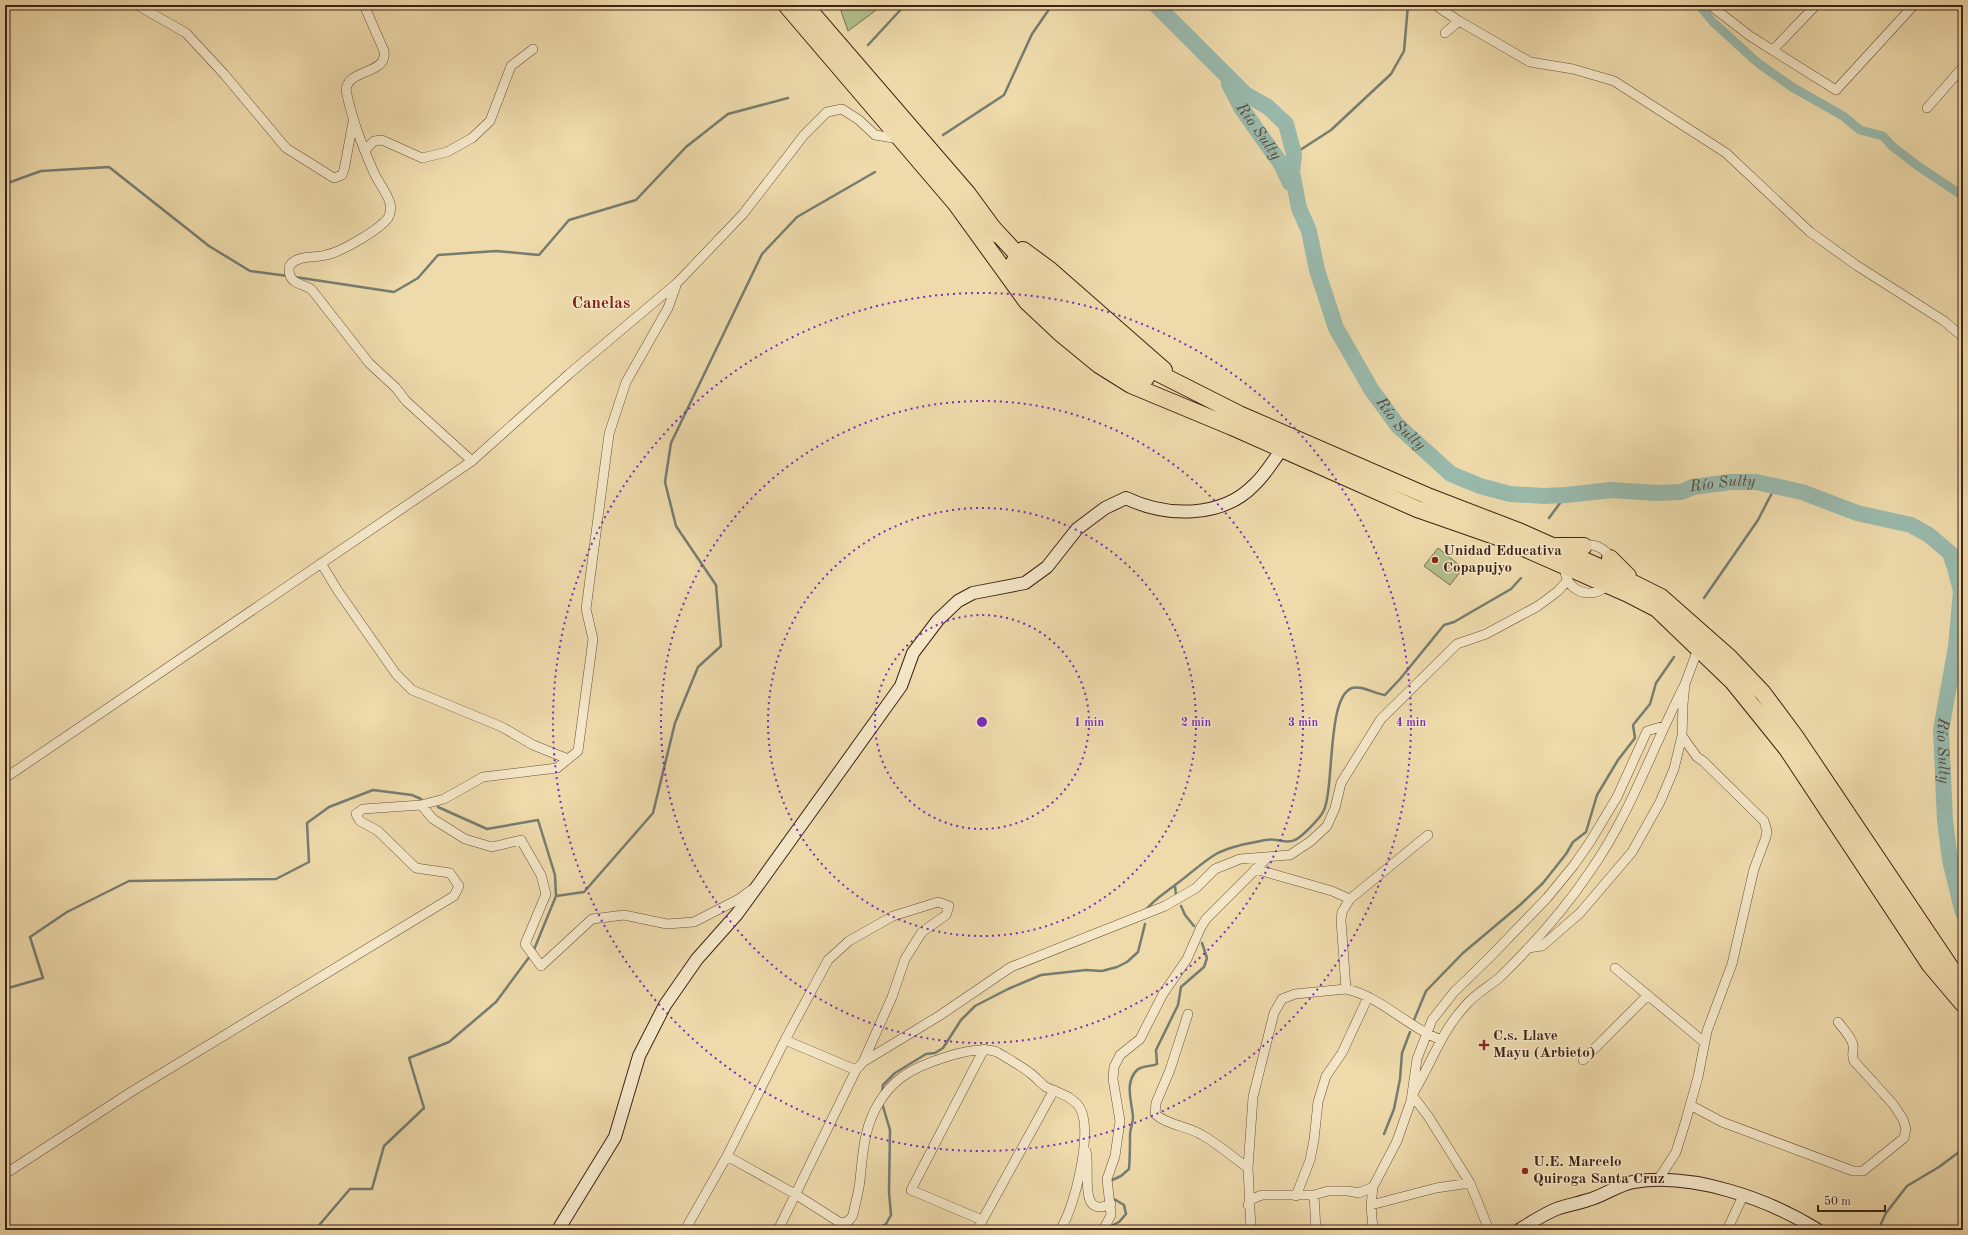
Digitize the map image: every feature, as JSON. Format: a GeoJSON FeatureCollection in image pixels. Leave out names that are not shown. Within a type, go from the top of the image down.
{"type":"FeatureCollection","features":[{"type":"Feature","properties":{"kind":"highway"},"geometry":{"type":"LineString","coordinates":[[786,5],[956,204],[1027,302],[1099,365],[1131,385],[1232,426],[1417,509],[1503,539],[1545,550],[1632,589],[1661,597],[1729,657],[1763,693],[1795,736],[1951,968],[1963,982]]}},
{"type":"Feature","properties":{"kind":"highway"},"geometry":{"type":"LineString","coordinates":[[805,5],[968,194],[992,227],[1041,280],[1118,348],[1140,364],[1239,414],[1430,497],[1521,532],[1545,550],[1572,562]]}},
{"type":"Feature","properties":{"kind":"highway"},"geometry":{"type":"LineString","coordinates":[[1606,577],[1632,589],[1657,609],[1733,682],[1787,749],[1930,964],[1963,1004]]}},
{"type":"Feature","properties":{"kind":"street"},"geometry":{"type":"LineString","coordinates":[[137,5],[186,33],[224,74],[286,148],[334,178],[342,175],[344,170],[353,122]]}},
{"type":"Feature","properties":{"kind":"street"},"geometry":{"type":"LineString","coordinates":[[364,5],[384,51],[385,58],[377,67],[352,79],[347,84],[346,90],[353,122],[390,202],[391,210],[384,222],[343,250],[325,256],[315,256],[296,261],[291,264],[289,270],[290,275],[293,280],[308,286],[312,290],[369,362],[396,388],[406,402],[472,461]]}},
{"type":"Feature","properties":{"kind":"street"},"geometry":{"type":"LineString","coordinates":[[1435,5],[1459,21],[1530,62],[1573,69],[1614,80],[1726,153],[1810,232],[1856,266],[1944,321],[1963,337]]}},
{"type":"Feature","properties":{"kind":"street"},"geometry":{"type":"LineString","coordinates":[[1710,5],[1750,36],[1836,90],[1914,5]]}},
{"type":"Feature","properties":{"kind":"street"},"geometry":{"type":"LineString","coordinates":[[1773,50],[1816,5]]}},
{"type":"Feature","properties":{"kind":"street"},"geometry":{"type":"LineString","coordinates":[[1445,33],[1459,21]]}},
{"type":"Feature","properties":{"kind":"street"},"geometry":{"type":"LineString","coordinates":[[365,150],[374,141],[382,140],[422,158],[447,152],[472,138],[490,121],[510,66],[533,49]]}},
{"type":"Feature","properties":{"kind":"street"},"geometry":{"type":"LineString","coordinates":[[1927,108],[1963,67]]}},
{"type":"Feature","properties":{"kind":"street"},"geometry":{"type":"LineString","coordinates":[[5,778],[472,461],[569,374],[676,283],[743,214],[804,135],[827,112],[842,110],[859,120],[875,135],[900,139]]}},
{"type":"Feature","properties":{"kind":"street"},"geometry":{"type":"LineString","coordinates":[[5,1174],[131,1092],[454,896],[459,886],[450,873],[416,868],[378,831],[360,821],[356,814],[362,809],[421,805],[444,799],[484,777],[557,768],[578,751],[593,639],[586,609],[609,434],[626,382],[668,308],[676,283]]}},
{"type":"Feature","properties":{"kind":"street"},"geometry":{"type":"LineString","coordinates":[[558,1230],[615,1136],[639,1056],[665,1004],[697,959],[737,914],[902,686],[913,653],[938,620],[958,601],[973,593],[1025,583],[1047,567],[1077,529],[1105,508],[1126,498],[1138,504],[1181,512],[1203,511],[1227,504],[1254,486],[1282,449]]}},
{"type":"Feature","properties":{"kind":"street"},"geometry":{"type":"LineString","coordinates":[[863,1062],[939,1016],[1011,967],[1165,906],[1196,888],[1215,868],[1240,860],[1290,855],[1311,841],[1327,826],[1335,808],[1341,783],[1382,719],[1457,644],[1486,634],[1538,606],[1558,591],[1572,562],[1599,548],[1606,577]]}},
{"type":"Feature","properties":{"kind":"street"},"geometry":{"type":"LineString","coordinates":[[321,563],[338,591],[396,674],[412,690],[502,727],[533,745],[568,759]]}},
{"type":"Feature","properties":{"kind":"street"},"geometry":{"type":"LineString","coordinates":[[1412,1095],[1426,1073],[1451,1022],[1467,1003],[1499,978],[1528,948],[1569,901],[1592,870],[1617,829],[1638,788],[1664,726],[1685,684],[1698,649]]}},
{"type":"Feature","properties":{"kind":"street"},"geometry":{"type":"LineString","coordinates":[[1528,948],[1542,946],[1552,939],[1580,913],[1632,852],[1660,802],[1670,780],[1682,736],[1685,684]]}},
{"type":"Feature","properties":{"kind":"street"},"geometry":{"type":"LineString","coordinates":[[1373,1230],[1371,1206],[1373,1187],[1397,1141],[1412,1095],[1417,1059],[1432,1020],[1454,992],[1547,898],[1574,865],[1590,842],[1617,797],[1646,731],[1664,726]]}},
{"type":"Feature","properties":{"kind":"street"},"geometry":{"type":"LineString","coordinates":[[1658,1180],[1676,1152],[1690,1105],[1704,1042],[1732,964],[1754,869],[1767,831],[1764,821],[1704,761],[1697,757],[1682,736]]}},
{"type":"Feature","properties":{"kind":"street"},"geometry":{"type":"LineString","coordinates":[[421,805],[433,820],[465,839],[492,847],[521,840],[541,875],[546,894],[525,944],[541,966],[592,919],[624,915],[667,924],[694,922],[739,899],[761,881]]}},
{"type":"Feature","properties":{"kind":"street"},"geometry":{"type":"LineString","coordinates":[[1346,989],[1341,920],[1342,912],[1350,899],[1428,835]]}},
{"type":"Feature","properties":{"kind":"street"},"geometry":{"type":"LineString","coordinates":[[1103,1230],[1111,1215],[1111,1204],[1107,1179],[1115,1156],[1120,1121],[1113,1079],[1114,1066],[1120,1055],[1140,1039],[1167,989],[1187,959],[1206,919],[1268,857]]}},
{"type":"Feature","properties":{"kind":"street"},"geometry":{"type":"LineString","coordinates":[[1255,870],[1332,891],[1350,899]]}},
{"type":"Feature","properties":{"kind":"street"},"geometry":{"type":"LineString","coordinates":[[685,1230],[727,1156],[785,1040],[828,960],[849,941],[893,916],[938,902],[949,906],[946,915],[922,932],[905,959],[892,997],[863,1062],[856,1070],[778,1230]]}},
{"type":"Feature","properties":{"kind":"street"},"geometry":{"type":"LineString","coordinates":[[1616,968],[1704,1042]]}},
{"type":"Feature","properties":{"kind":"street"},"geometry":{"type":"LineString","coordinates":[[1250,1230],[1248,1168],[1253,1098],[1278,1005],[1282,999],[1287,996],[1346,989],[1377,1001],[1426,1034],[1441,1040]]}},
{"type":"Feature","properties":{"kind":"street"},"geometry":{"type":"LineString","coordinates":[[1583,1060],[1648,995]]}},
{"type":"Feature","properties":{"kind":"street"},"geometry":{"type":"LineString","coordinates":[[1296,1196],[1310,1160],[1314,1140],[1318,1102],[1326,1076],[1342,1053],[1368,997]]}},
{"type":"Feature","properties":{"kind":"street"},"geometry":{"type":"LineString","coordinates":[[1188,1014],[1170,1070],[1156,1103],[1155,1114],[1162,1120],[1179,1124],[1202,1135],[1248,1168]]}},
{"type":"Feature","properties":{"kind":"street"},"geometry":{"type":"LineString","coordinates":[[1690,1105],[1722,1122],[1853,1171],[1863,1172],[1904,1138],[1906,1129],[1903,1120],[1893,1104],[1854,1061],[1851,1056],[1852,1044],[1850,1038],[1838,1022]]}},
{"type":"Feature","properties":{"kind":"street"},"geometry":{"type":"LineString","coordinates":[[785,1040],[856,1070]]}},
{"type":"Feature","properties":{"kind":"street"},"geometry":{"type":"LineString","coordinates":[[727,1156],[795,1194],[839,1222],[845,1223],[850,1220],[853,1215],[860,1182],[867,1126],[881,1100],[895,1084],[911,1072],[959,1053],[984,1049],[996,1052],[1028,1072],[1045,1086],[1072,1100],[1078,1106],[1082,1115],[1083,1138],[1081,1170],[1067,1219],[1060,1230]]}},
{"type":"Feature","properties":{"kind":"street"},"geometry":{"type":"LineString","coordinates":[[982,1220],[911,1190],[984,1049]]}},
{"type":"Feature","properties":{"kind":"street"},"geometry":{"type":"LineString","coordinates":[[977,1230],[1054,1090]]}},
{"type":"Feature","properties":{"kind":"street"},"geometry":{"type":"LineString","coordinates":[[1412,1095],[1428,1116],[1470,1183],[1490,1230]]}},
{"type":"Feature","properties":{"kind":"street"},"geometry":{"type":"LineString","coordinates":[[1083,1138],[1087,1156],[1087,1194],[1095,1207],[1099,1208],[1111,1204]]}},
{"type":"Feature","properties":{"kind":"street"},"geometry":{"type":"LineString","coordinates":[[1519,1230],[1547,1213],[1570,1204],[1588,1201],[1620,1186],[1632,1182],[1658,1180],[1703,1185],[1743,1196],[1784,1210],[1818,1230]]}},
{"type":"Feature","properties":{"kind":"street"},"geometry":{"type":"LineString","coordinates":[[1371,1206],[1436,1188],[1470,1183]]}},
{"type":"Feature","properties":{"kind":"street"},"geometry":{"type":"LineString","coordinates":[[1248,1205],[1256,1196],[1314,1196],[1328,1191],[1348,1191],[1359,1193],[1373,1187]]}},
{"type":"Feature","properties":{"kind":"street"},"geometry":{"type":"LineString","coordinates":[[1314,1196],[1316,1230]]}},
{"type":"Feature","properties":{"kind":"street"},"geometry":{"type":"LineString","coordinates":[[1727,1230],[1743,1196]]}},
{"type":"Feature","properties":{"kind":"green space"},"geometry":{"type":"Polygon","coordinates":[[[839,5],[883,5],[848,31],[839,5]]]}},
{"type":"Feature","properties":{"kind":"green space"},"geometry":{"type":"Polygon","coordinates":[[[1438,548],[1463,568],[1450,585],[1424,566],[1438,548]]]}},
{"type":"Feature","properties":{"kind":"waterway"},"geometry":{"type":"LineString","coordinates":[[868,45],[905,5]]}},
{"type":"Feature","properties":{"kind":"waterway"},"geometry":{"type":"LineString","coordinates":[[943,135],[1004,95],[1032,34],[1052,5]]}},
{"type":"Feature","properties":{"kind":"waterway","name":"Río Sulty"},"geometry":{"type":"LineString","coordinates":[[1156,5],[1245,94],[1268,107],[1286,124],[1294,154],[1292,172],[1299,208],[1309,231],[1317,270],[1336,328],[1371,389],[1398,426],[1451,474],[1480,486],[1510,494],[1544,496],[1611,490],[1656,493],[1681,492],[1693,487],[1731,482],[1756,482],[1802,492],[1857,513],[1911,525],[1929,535],[1950,553],[1961,591],[1956,647],[1941,730],[1945,821],[1950,860],[1963,913]]}},
{"type":"Feature","properties":{"kind":"waterway"},"geometry":{"type":"LineString","coordinates":[[1294,154],[1331,130],[1391,74],[1404,51],[1408,5]]}},
{"type":"Feature","properties":{"kind":"waterway"},"geometry":{"type":"LineString","coordinates":[[1699,5],[1713,22],[1758,63],[1792,87],[1843,116],[1860,130],[1883,136],[1892,146],[1918,166],[1963,196]]}},
{"type":"Feature","properties":{"kind":"waterway","name":"Río Sulty"},"geometry":{"type":"LineString","coordinates":[[1229,84],[1242,109],[1281,164],[1290,183]]}},
{"type":"Feature","properties":{"kind":"waterway"},"geometry":{"type":"LineString","coordinates":[[295,277],[394,292],[418,278],[438,255],[496,251],[539,255],[569,220],[636,200],[686,147],[728,114],[788,98]]}},
{"type":"Feature","properties":{"kind":"waterway"},"geometry":{"type":"LineString","coordinates":[[5,184],[41,171],[109,167],[209,246],[250,271],[288,276]]}},
{"type":"Feature","properties":{"kind":"waterway"},"geometry":{"type":"LineString","coordinates":[[438,807],[487,829],[538,820],[555,875],[556,896],[584,892],[653,813],[675,723],[698,667],[721,646],[716,585],[676,526],[665,482],[671,443],[762,254],[797,217],[875,172]]}},
{"type":"Feature","properties":{"kind":"waterway"},"geometry":{"type":"LineString","coordinates":[[1704,598],[1758,520],[1775,487]]}},
{"type":"Feature","properties":{"kind":"waterway"},"geometry":{"type":"LineString","coordinates":[[1549,518],[1566,495]]}},
{"type":"Feature","properties":{"kind":"waterway"},"geometry":{"type":"LineString","coordinates":[[1950,553],[1963,550]]}},
{"type":"Feature","properties":{"kind":"waterway"},"geometry":{"type":"LineString","coordinates":[[1145,911],[1159,897],[1205,861],[1222,851],[1270,839],[1288,842],[1295,840],[1302,835],[1321,815],[1327,801],[1335,726],[1338,708],[1344,695],[1352,688],[1356,687],[1385,695],[1444,625],[1454,622],[1511,589],[1521,578]]}},
{"type":"Feature","properties":{"kind":"waterway"},"geometry":{"type":"LineString","coordinates":[[1414,1020],[1426,991],[1463,953],[1520,905],[1543,883],[1566,854],[1573,842],[1586,832],[1597,795],[1618,760],[1635,738],[1633,725],[1650,704],[1656,683],[1674,657]]}},
{"type":"Feature","properties":{"kind":"waterway"},"geometry":{"type":"LineString","coordinates":[[5,989],[43,978],[30,937],[67,912],[129,881],[276,879],[309,862],[307,823],[329,807],[373,790],[412,795],[421,799]]}},
{"type":"Feature","properties":{"kind":"waterway"},"geometry":{"type":"LineString","coordinates":[[1175,886],[1176,895]]}},
{"type":"Feature","properties":{"kind":"waterway"},"geometry":{"type":"LineString","coordinates":[[533,952],[556,896]]}},
{"type":"Feature","properties":{"kind":"waterway"},"geometry":{"type":"LineString","coordinates":[[1181,906],[1185,915],[1194,926]]}},
{"type":"Feature","properties":{"kind":"waterway"},"geometry":{"type":"LineString","coordinates":[[882,1093],[883,1085],[895,1073],[926,1054],[935,1053],[943,1048],[961,1020],[975,1006],[1008,989],[1041,975],[1086,970],[1102,971],[1117,967],[1127,962],[1138,952],[1145,924]]}},
{"type":"Feature","properties":{"kind":"waterway"},"geometry":{"type":"LineString","coordinates":[[1110,1181],[1121,1176],[1129,1169],[1130,1133],[1133,1122],[1130,1087],[1133,1075],[1139,1068],[1157,1064],[1156,1050],[1178,1005],[1181,987],[1204,967],[1207,958],[1202,943]]}},
{"type":"Feature","properties":{"kind":"waterway"},"geometry":{"type":"LineString","coordinates":[[315,1230],[350,1189],[372,1189],[384,1146],[424,1108],[409,1058],[449,1042],[496,1002],[530,956]]}},
{"type":"Feature","properties":{"kind":"waterway"},"geometry":{"type":"LineString","coordinates":[[1384,1134],[1394,1109],[1400,1079],[1402,1053],[1410,1032]]}},
{"type":"Feature","properties":{"kind":"waterway"},"geometry":{"type":"LineString","coordinates":[[876,1230],[886,1224],[891,1215],[889,1192],[890,1130],[882,1103]]}},
{"type":"Feature","properties":{"kind":"waterway"},"geometry":{"type":"LineString","coordinates":[[1878,1230],[1886,1213],[1907,1186],[1939,1167],[1963,1149]]}},
{"type":"Feature","properties":{"kind":"waterway"},"geometry":{"type":"LineString","coordinates":[[1113,1225],[1119,1222],[1126,1214],[1124,1205],[1114,1199]]}},
{"type":"Feature","properties":{"kind":"place","name":"Unidad Educativa Copapujyo"},"geometry":{"type":"Point","coordinates":[1435,560]}},
{"type":"Feature","properties":{"kind":"place","name":"C.s. Llave Mayu (Arbieto)"},"geometry":{"type":"Point","coordinates":[1484,1045]}},
{"type":"Feature","properties":{"kind":"place","name":"U.E. Marcelo Quiroga Santa Cruz"},"geometry":{"type":"Point","coordinates":[1525,1171]}},
{"type":"Feature","properties":{"kind":"district","name":"Canelas"},"geometry":{"type":"Point","coordinates":[601,303]}}]}
